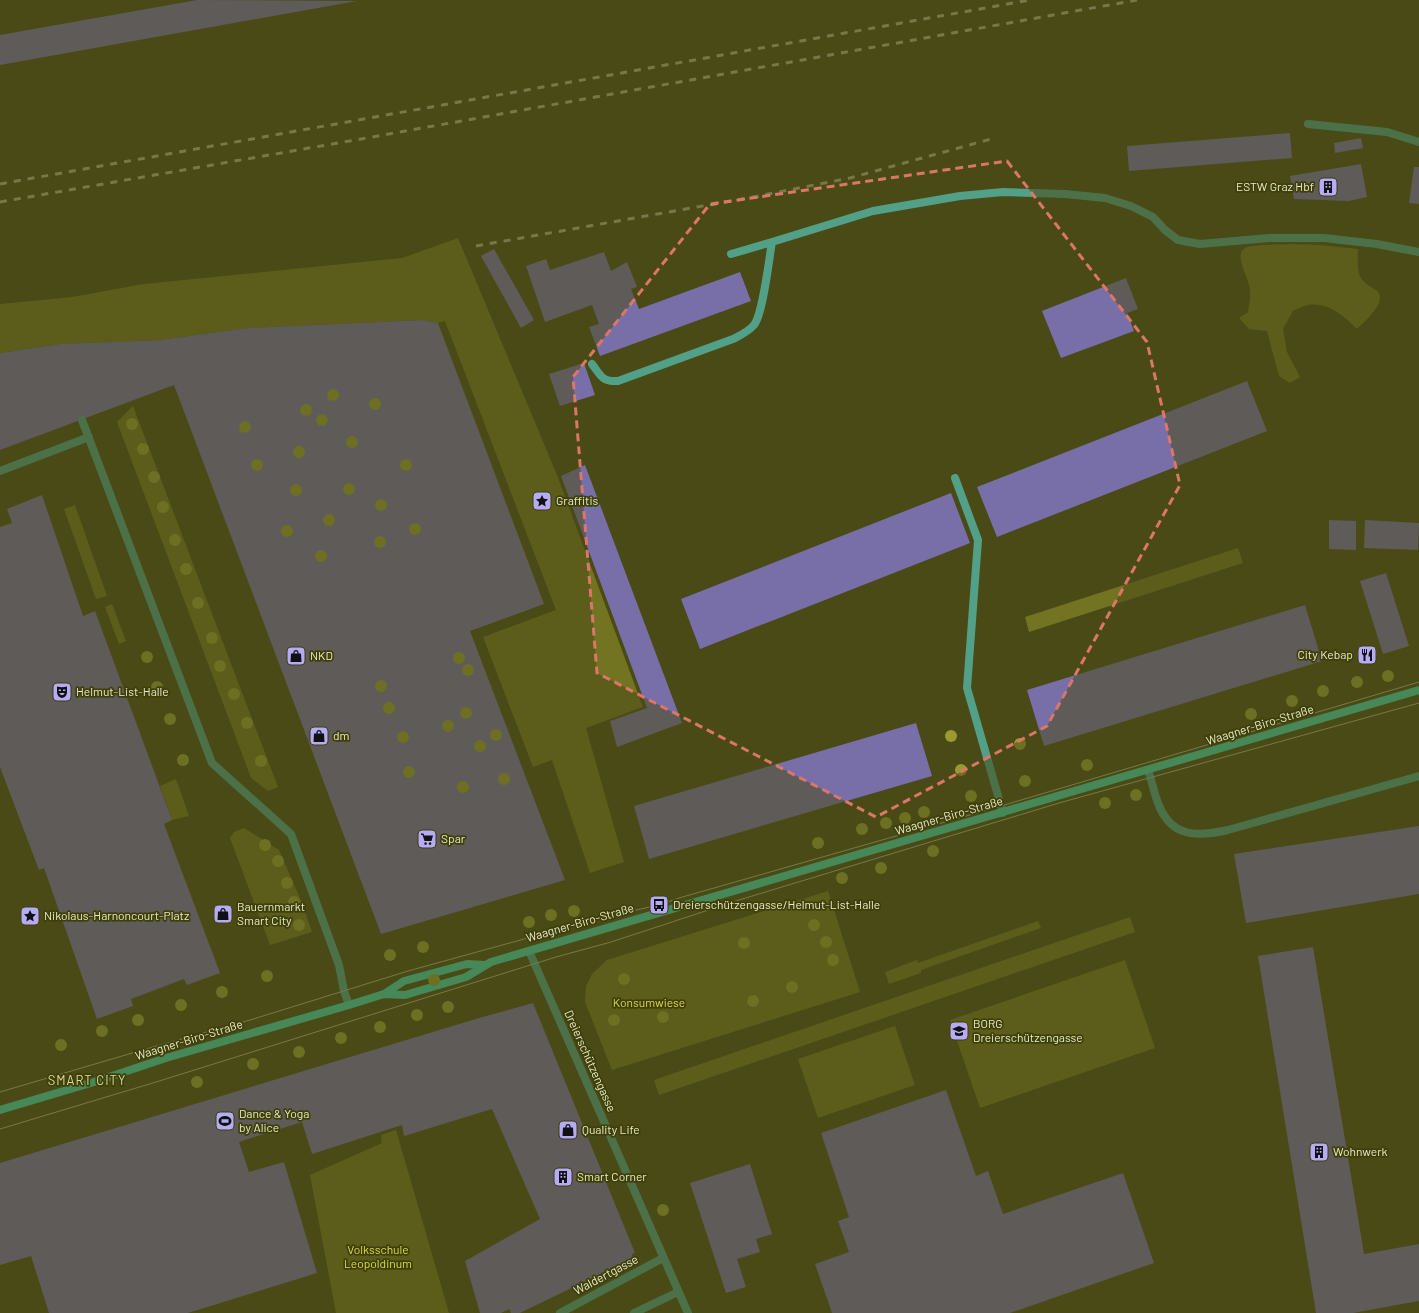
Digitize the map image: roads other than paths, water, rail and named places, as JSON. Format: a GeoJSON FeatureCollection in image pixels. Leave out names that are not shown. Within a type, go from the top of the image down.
{"type":"FeatureCollection","features":[{"type":"Feature","properties":{"kind":"street"},"geometry":{"type":"LineString","coordinates":[[1308,124],[1387,132],[1419,142]]}},
{"type":"Feature","properties":{"kind":"street"},"geometry":{"type":"LineString","coordinates":[[731,254],[873,211],[960,196],[1004,192],[1065,194],[1105,198],[1131,206],[1152,217],[1178,240],[1200,244],[1269,238],[1324,238],[1377,244],[1419,252]]}},
{"type":"Feature","properties":{"kind":"street"},"geometry":{"type":"LineString","coordinates":[[592,364],[602,378],[610,381],[618,381],[746,333],[755,324],[760,311],[772,242]]}},
{"type":"Feature","properties":{"kind":"street"},"geometry":{"type":"LineString","coordinates":[[82,420],[212,763],[291,834],[339,965],[344,991],[349,1005]]}},
{"type":"Feature","properties":{"kind":"street"},"geometry":{"type":"LineString","coordinates":[[0,471],[89,438]]}},
{"type":"Feature","properties":{"kind":"street"},"geometry":{"type":"LineString","coordinates":[[955,478],[978,540],[967,688],[1003,813]]}},
{"type":"Feature","properties":{"kind":"street","name":"Waagner-Biro-Straße"},"geometry":{"type":"LineString","coordinates":[[0,1110],[94,1082],[166,1058],[384,994],[404,981],[466,964],[485,964],[1419,690]]}},
{"type":"Feature","properties":{"kind":"street"},"geometry":{"type":"LineString","coordinates":[[1148,770],[1165,818],[1174,828],[1186,833],[1201,835],[1228,830],[1419,776]]}},
{"type":"Feature","properties":{"kind":"street","name":"Dreierschützengasse"},"geometry":{"type":"LineString","coordinates":[[529,951],[688,1313]]}},
{"type":"Feature","properties":{"kind":"street","name":"Waagner-Biro-Straße"},"geometry":{"type":"LineString","coordinates":[[384,994],[405,995],[466,977],[485,964]]}},
{"type":"Feature","properties":{"kind":"street","name":"Waldertgasse"},"geometry":{"type":"LineString","coordinates":[[560,1313],[663,1258]]}},
{"type":"Feature","properties":{"kind":"street"},"geometry":{"type":"LineString","coordinates":[[634,1313],[678,1292]]}},
{"type":"Feature","properties":{"kind":"tram line"},"geometry":{"type":"LineString","coordinates":[[0,1092],[250,1020],[408,971],[604,917],[659,905],[1001,806],[1419,682]]}},
{"type":"Feature","properties":{"kind":"tram line"},"geometry":{"type":"LineString","coordinates":[[0,1129],[156,1082],[556,957],[611,942],[739,900],[1059,803],[1419,703]]}},
{"type":"Feature","properties":{"kind":"railway"},"geometry":{"type":"LineString","coordinates":[[0,184],[1030,0]]}},
{"type":"Feature","properties":{"kind":"railway"},"geometry":{"type":"LineString","coordinates":[[0,202],[1137,0]]}},
{"type":"Feature","properties":{"kind":"railway"},"geometry":{"type":"LineString","coordinates":[[476,246],[748,198],[850,178],[991,139]]}},
{"type":"Feature","properties":{"kind":"place","name":"ESTW Graz Hbf"},"geometry":{"type":"Point","coordinates":[1328,187]}},
{"type":"Feature","properties":{"kind":"place","name":"Graffitis"},"geometry":{"type":"Point","coordinates":[542,501]}},
{"type":"Feature","properties":{"kind":"place","name":"City Kebap"},"geometry":{"type":"Point","coordinates":[1367,655]}},
{"type":"Feature","properties":{"kind":"place","name":"NKD"},"geometry":{"type":"Point","coordinates":[296,656]}},
{"type":"Feature","properties":{"kind":"place","name":"Helmut-List-Halle"},"geometry":{"type":"Point","coordinates":[62,692]}},
{"type":"Feature","properties":{"kind":"place","name":"dm"},"geometry":{"type":"Point","coordinates":[319,736]}},
{"type":"Feature","properties":{"kind":"place","name":"Spar"},"geometry":{"type":"Point","coordinates":[427,839]}},
{"type":"Feature","properties":{"kind":"place","name":"Dreierschützengasse/Helmut-List-Halle"},"geometry":{"type":"Point","coordinates":[659,905]}},
{"type":"Feature","properties":{"kind":"place","name":"Bauernmarkt Smart City"},"geometry":{"type":"Point","coordinates":[223,914]}},
{"type":"Feature","properties":{"kind":"place","name":"Nikolaus-Harnoncourt-Platz"},"geometry":{"type":"Point","coordinates":[30,916]}},
{"type":"Feature","properties":{"kind":"place","name":"BORG Dreierschützengasse"},"geometry":{"type":"Point","coordinates":[959,1031]}},
{"type":"Feature","properties":{"kind":"place","name":"Dance & Yoga by Alice"},"geometry":{"type":"Point","coordinates":[225,1121]}},
{"type":"Feature","properties":{"kind":"place","name":"Quality Life"},"geometry":{"type":"Point","coordinates":[568,1130]}},
{"type":"Feature","properties":{"kind":"place","name":"Wohnwerk"},"geometry":{"type":"Point","coordinates":[1319,1152]}},
{"type":"Feature","properties":{"kind":"place","name":"Smart Corner"},"geometry":{"type":"Point","coordinates":[563,1177]}},
{"type":"Feature","properties":{"kind":"district","name":"SMART CITY"},"geometry":{"type":"Point","coordinates":[87,1080]}},
{"type":"Feature","properties":{"kind":"park label","name":"Konsumwiese"},"geometry":{"type":"Point","coordinates":[649,1003]}},
{"type":"Feature","properties":{"kind":"park label","name":"Volksschule Leopoldinum"},"geometry":{"type":"Point","coordinates":[378,1257]}}]}
